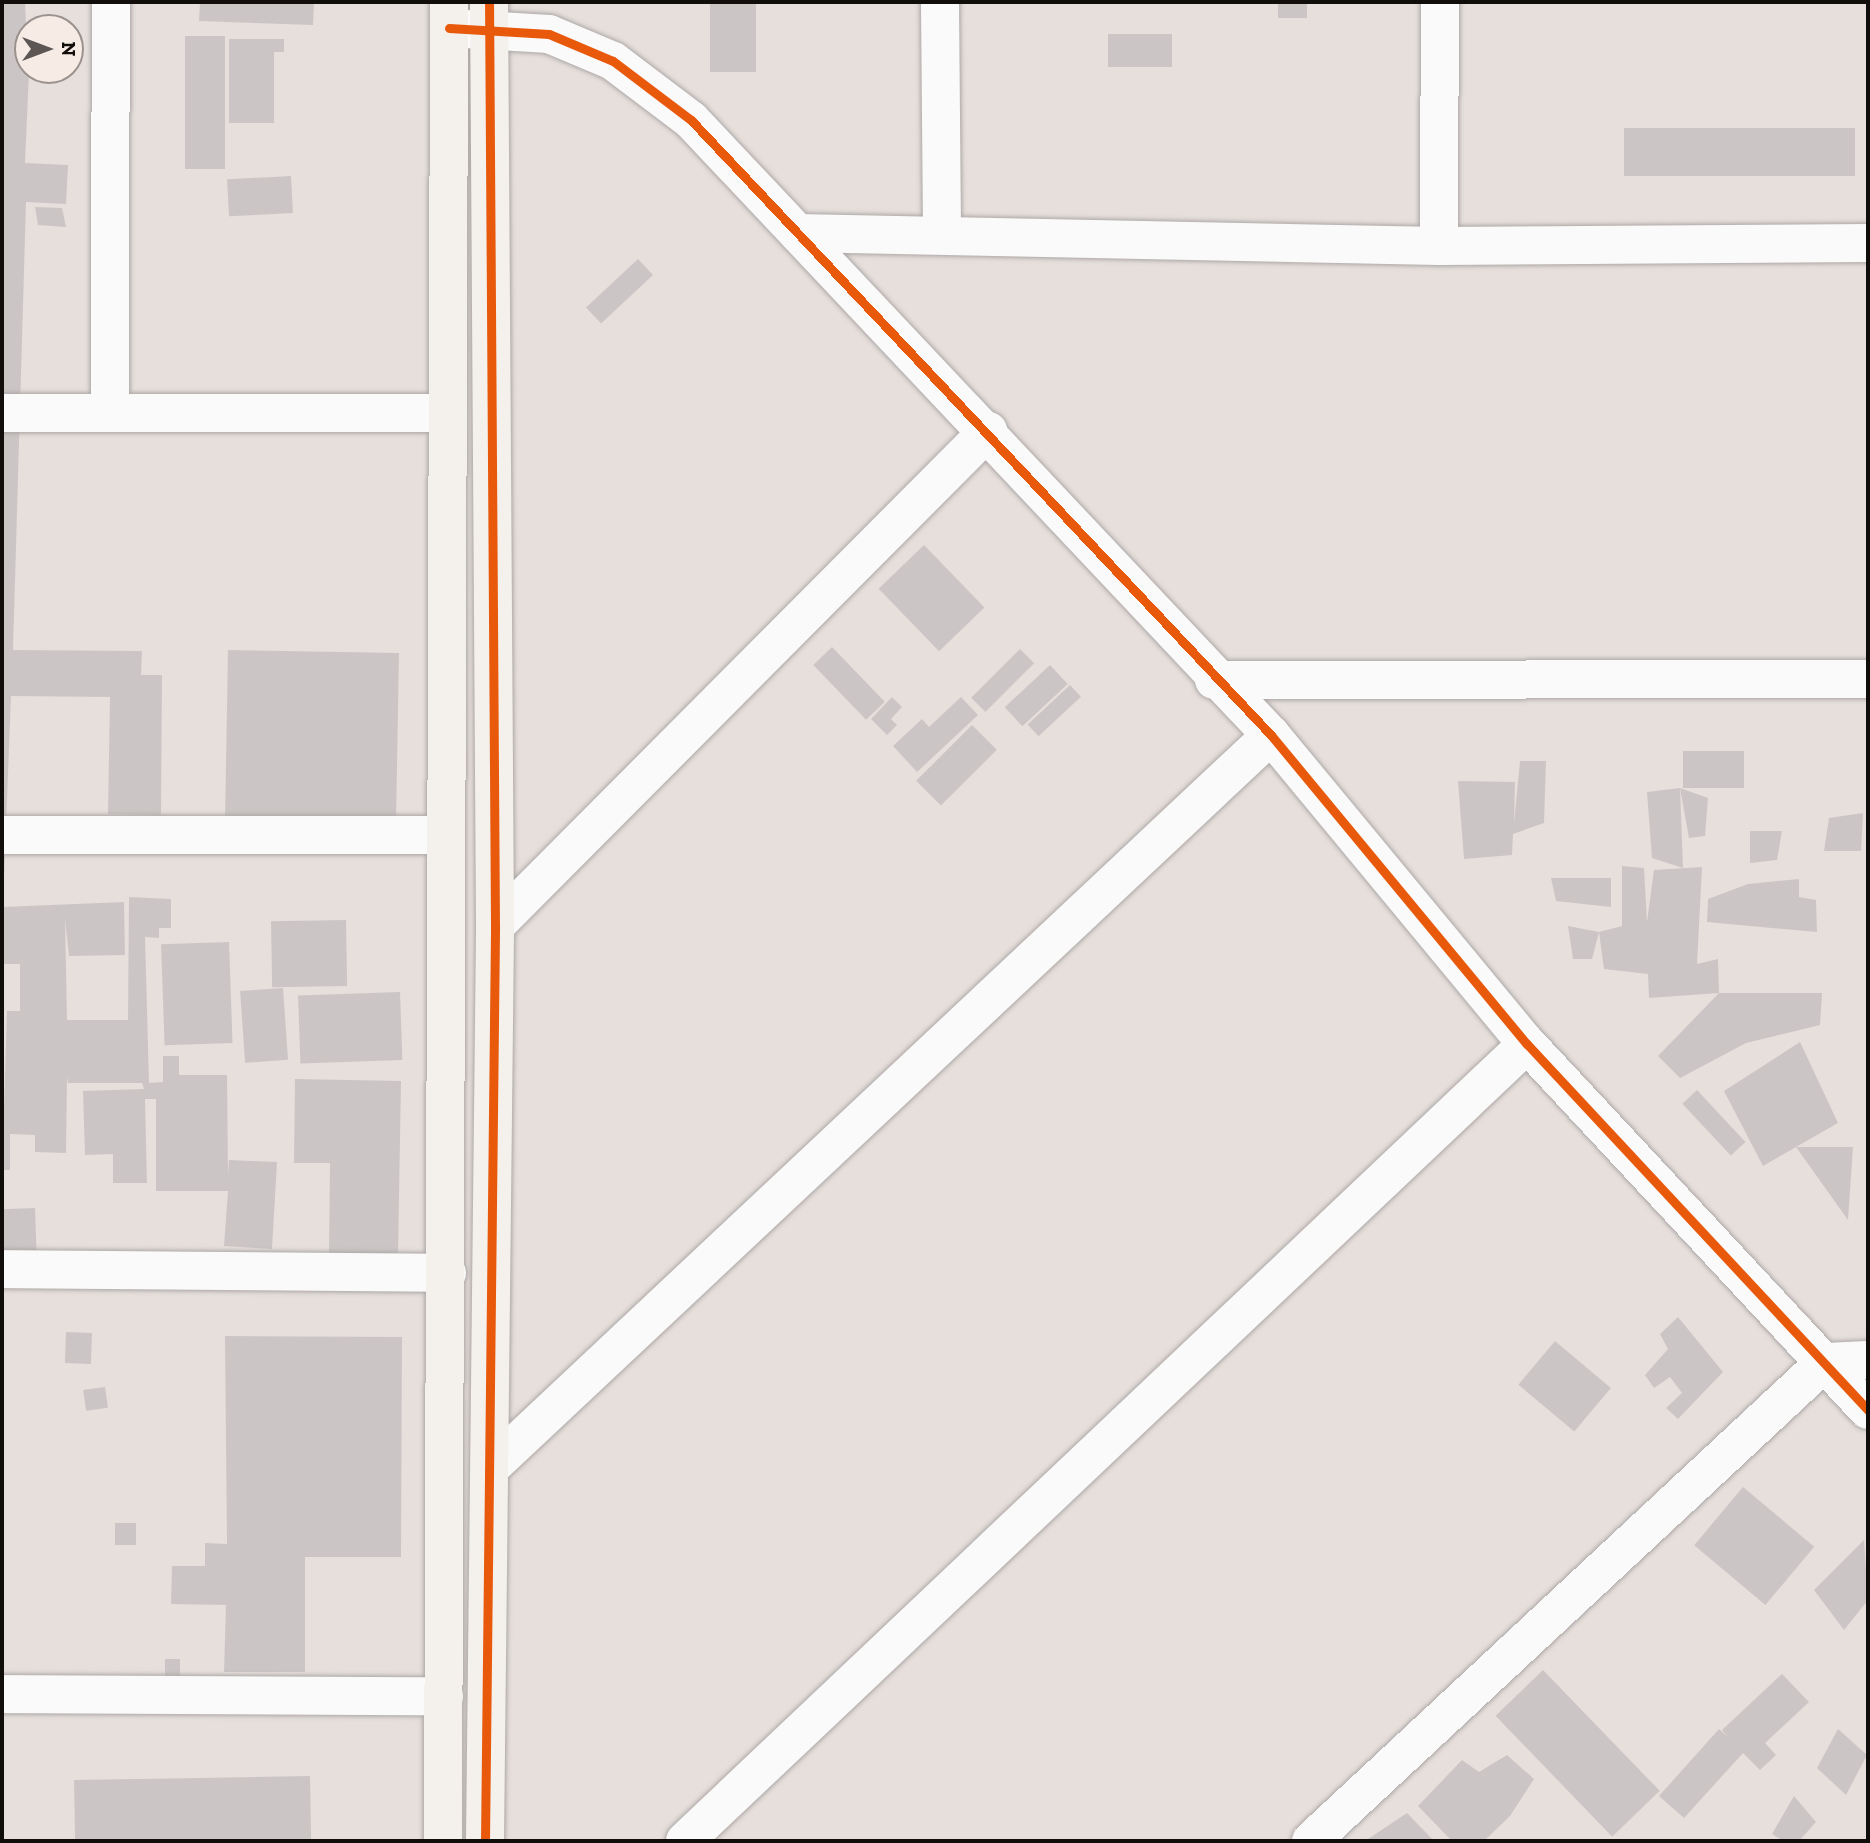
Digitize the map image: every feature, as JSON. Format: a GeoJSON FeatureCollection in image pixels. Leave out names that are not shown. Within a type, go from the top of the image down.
{"type":"FeatureCollection","features":[{"type":"Feature","properties":{"kind":"street"},"geometry":{"type":"LineString","coordinates":[[110,410],[111,2]]}},
{"type":"Feature","properties":{"kind":"street"},"geometry":{"type":"LineString","coordinates":[[940,2],[942,231]]}},
{"type":"Feature","properties":{"kind":"street"},"geometry":{"type":"LineString","coordinates":[[1439,246],[1440,2]]}},
{"type":"Feature","properties":{"kind":"street"},"geometry":{"type":"LineString","coordinates":[[485,1841],[495,926],[489,14]]}},
{"type":"Feature","properties":{"kind":"street"},"geometry":{"type":"LineString","coordinates":[[443,1841],[447,1273],[445,413],[449,15],[489,14],[549,34],[614,61],[691,120],[988,431],[1214,680],[1271,735],[1527,1044],[1868,1410]]}},
{"type":"Feature","properties":{"kind":"street"},"geometry":{"type":"LineString","coordinates":[[798,233],[942,231],[1439,246],[1868,243]]}},
{"type":"Feature","properties":{"kind":"street"},"geometry":{"type":"LineString","coordinates":[[2,413],[110,410],[445,413]]}},
{"type":"Feature","properties":{"kind":"street"},"geometry":{"type":"LineString","coordinates":[[495,926],[988,431]]}},
{"type":"Feature","properties":{"kind":"street"},"geometry":{"type":"LineString","coordinates":[[1214,680],[1868,679]]}},
{"type":"Feature","properties":{"kind":"street"},"geometry":{"type":"LineString","coordinates":[[490,1468],[1271,735]]}},
{"type":"Feature","properties":{"kind":"street"},"geometry":{"type":"LineString","coordinates":[[2,835],[446,835]]}},
{"type":"Feature","properties":{"kind":"street"},"geometry":{"type":"LineString","coordinates":[[685,1841],[1527,1044]]}},
{"type":"Feature","properties":{"kind":"street"},"geometry":{"type":"LineString","coordinates":[[2,1269],[447,1273]]}},
{"type":"Feature","properties":{"kind":"street"},"geometry":{"type":"LineString","coordinates":[[1311,1841],[1825,1362],[1868,1360]]}},
{"type":"Feature","properties":{"kind":"street"},"geometry":{"type":"LineString","coordinates":[[2,1694],[444,1696]]}},
{"type":"Feature","properties":{"kind":"building"},"geometry":{"type":"Polygon","coordinates":[[[2,2],[25,2],[26,14],[14,14],[14,84],[29,84],[25,163],[68,165],[66,204],[26,202],[13,650],[142,651],[141,675],[162,675],[161,815],[108,814],[110,697],[11,696],[4,877],[2,2]]]}},
{"type":"Feature","properties":{"kind":"building"},"geometry":{"type":"Polygon","coordinates":[[[200,2],[314,2],[313,25],[199,21],[200,2]]]}},
{"type":"Feature","properties":{"kind":"building"},"geometry":{"type":"Polygon","coordinates":[[[710,2],[756,2],[756,72],[710,72],[710,2]]]}},
{"type":"Feature","properties":{"kind":"building"},"geometry":{"type":"Polygon","coordinates":[[[1278,2],[1307,2],[1307,18],[1278,18],[1278,2]]]}},
{"type":"Feature","properties":{"kind":"building"},"geometry":{"type":"Polygon","coordinates":[[[1108,34],[1172,34],[1172,67],[1108,67],[1108,34]]]}},
{"type":"Feature","properties":{"kind":"building"},"geometry":{"type":"Polygon","coordinates":[[[185,36],[225,36],[225,169],[185,169],[185,36]]]}},
{"type":"Feature","properties":{"kind":"building"},"geometry":{"type":"Polygon","coordinates":[[[229,39],[284,39],[284,52],[274,52],[274,123],[229,123],[229,39]]]}},
{"type":"Feature","properties":{"kind":"building"},"geometry":{"type":"Polygon","coordinates":[[[1624,128],[1855,128],[1855,176],[1624,176],[1624,128]]]}},
{"type":"Feature","properties":{"kind":"building"},"geometry":{"type":"Polygon","coordinates":[[[291,176],[293,213],[229,216],[227,179],[291,176]]]}},
{"type":"Feature","properties":{"kind":"building"},"geometry":{"type":"Polygon","coordinates":[[[35,207],[62,208],[66,227],[38,225],[35,207]]]}},
{"type":"Feature","properties":{"kind":"building"},"geometry":{"type":"Polygon","coordinates":[[[638,259],[653,275],[601,324],[586,307],[638,259]]]}},
{"type":"Feature","properties":{"kind":"building"},"geometry":{"type":"Polygon","coordinates":[[[924,545],[984,608],[939,651],[879,589],[924,545]]]}},
{"type":"Feature","properties":{"kind":"building"},"geometry":{"type":"Polygon","coordinates":[[[832,647],[885,702],[866,720],[813,665],[832,647]]]}},
{"type":"Feature","properties":{"kind":"building"},"geometry":{"type":"Polygon","coordinates":[[[1020,649],[1034,663],[985,712],[971,698],[1020,649]]]}},
{"type":"Feature","properties":{"kind":"building"},"geometry":{"type":"Polygon","coordinates":[[[228,650],[399,653],[396,823],[225,820],[228,650]]]}},
{"type":"Feature","properties":{"kind":"building"},"geometry":{"type":"Polygon","coordinates":[[[1050,665],[1068,684],[1022,726],[1005,707],[1050,665]]]}},
{"type":"Feature","properties":{"kind":"building"},"geometry":{"type":"Polygon","coordinates":[[[1070,685],[1081,697],[1038,736],[1028,725],[1070,685]]]}},
{"type":"Feature","properties":{"kind":"building"},"geometry":{"type":"Polygon","coordinates":[[[892,697],[902,707],[891,719],[897,725],[887,735],[871,719],[892,697]]]}},
{"type":"Feature","properties":{"kind":"building"},"geometry":{"type":"Polygon","coordinates":[[[961,697],[978,715],[917,772],[893,746],[922,719],[929,727],[961,697]]]}},
{"type":"Feature","properties":{"kind":"building"},"geometry":{"type":"Polygon","coordinates":[[[972,725],[997,750],[941,806],[916,781],[972,725]]]}},
{"type":"Feature","properties":{"kind":"building"},"geometry":{"type":"Polygon","coordinates":[[[1683,751],[1744,751],[1744,788],[1683,788],[1683,751]]]}},
{"type":"Feature","properties":{"kind":"building"},"geometry":{"type":"Polygon","coordinates":[[[1520,761],[1546,761],[1544,823],[1513,834],[1512,855],[1464,859],[1458,781],[1515,782],[1514,824],[1520,761]]]}},
{"type":"Feature","properties":{"kind":"building"},"geometry":{"type":"Polygon","coordinates":[[[1680,788],[1708,798],[1705,836],[1689,838],[1680,788]]]}},
{"type":"Feature","properties":{"kind":"building"},"geometry":{"type":"Polygon","coordinates":[[[1680,788],[1683,868],[1652,858],[1647,792],[1680,788]]]}},
{"type":"Feature","properties":{"kind":"building"},"geometry":{"type":"Polygon","coordinates":[[[1863,813],[1861,851],[1824,851],[1829,818],[1863,813]]]}},
{"type":"Feature","properties":{"kind":"building"},"geometry":{"type":"Polygon","coordinates":[[[1750,831],[1782,831],[1777,860],[1750,863],[1750,831]]]}},
{"type":"Feature","properties":{"kind":"building"},"geometry":{"type":"Polygon","coordinates":[[[1622,866],[1644,868],[1647,922],[1654,870],[1702,867],[1697,964],[1718,959],[1719,993],[1649,998],[1648,974],[1604,969],[1599,932],[1622,926],[1622,866]]]}},
{"type":"Feature","properties":{"kind":"building"},"geometry":{"type":"Polygon","coordinates":[[[1551,878],[1611,878],[1611,907],[1556,901],[1551,878]]]}},
{"type":"Feature","properties":{"kind":"building"},"geometry":{"type":"Polygon","coordinates":[[[1799,879],[1799,897],[1816,900],[1817,932],[1707,922],[1708,899],[1748,884],[1799,879]]]}},
{"type":"Feature","properties":{"kind":"building"},"geometry":{"type":"Polygon","coordinates":[[[129,897],[171,899],[171,928],[159,928],[159,938],[145,937],[149,1083],[163,1082],[163,1056],[179,1056],[179,1075],[227,1075],[228,1176],[229,1160],[277,1162],[272,1249],[224,1246],[228,1191],[156,1191],[156,1099],[145,1099],[147,1183],[113,1183],[113,1154],[85,1155],[83,1091],[144,1089],[142,1083],[68,1083],[67,1077],[66,1153],[35,1152],[35,1135],[10,1134],[10,1170],[2,1170],[7,1011],[20,1011],[20,964],[2,964],[2,907],[124,902],[125,955],[69,956],[65,919],[67,1020],[128,1020],[129,897]]]}},
{"type":"Feature","properties":{"kind":"building"},"geometry":{"type":"Polygon","coordinates":[[[346,920],[347,986],[272,987],[271,921],[346,920]]]}},
{"type":"Feature","properties":{"kind":"building"},"geometry":{"type":"Polygon","coordinates":[[[1568,926],[1599,932],[1592,959],[1573,959],[1568,926]]]}},
{"type":"Feature","properties":{"kind":"building"},"geometry":{"type":"Polygon","coordinates":[[[229,942],[233,1043],[165,1045],[161,944],[229,942]]]}},
{"type":"Feature","properties":{"kind":"building"},"geometry":{"type":"Polygon","coordinates":[[[283,988],[288,1060],[245,1063],[240,991],[283,988]]]}},
{"type":"Feature","properties":{"kind":"building"},"geometry":{"type":"Polygon","coordinates":[[[400,992],[402,1060],[300,1064],[298,996],[400,992]]]}},
{"type":"Feature","properties":{"kind":"building"},"geometry":{"type":"Polygon","coordinates":[[[1719,993],[1822,993],[1820,1025],[1746,1043],[1680,1078],[1658,1056],[1719,993]]]}},
{"type":"Feature","properties":{"kind":"building"},"geometry":{"type":"Polygon","coordinates":[[[1800,1042],[1838,1123],[1763,1166],[1724,1091],[1800,1042]]]}},
{"type":"Feature","properties":{"kind":"building"},"geometry":{"type":"Polygon","coordinates":[[[295,1079],[401,1081],[398,1255],[329,1253],[330,1163],[294,1163],[295,1079]]]}},
{"type":"Feature","properties":{"kind":"building"},"geometry":{"type":"Polygon","coordinates":[[[1697,1090],[1745,1142],[1731,1156],[1682,1104],[1697,1090]]]}},
{"type":"Feature","properties":{"kind":"building"},"geometry":{"type":"Polygon","coordinates":[[[1796,1147],[1853,1147],[1848,1220],[1796,1147]]]}},
{"type":"Feature","properties":{"kind":"building"},"geometry":{"type":"Polygon","coordinates":[[[35,1208],[37,1257],[4,1258],[2,1209],[35,1208]]]}},
{"type":"Feature","properties":{"kind":"building"},"geometry":{"type":"Polygon","coordinates":[[[1678,1317],[1723,1372],[1678,1419],[1666,1408],[1682,1393],[1670,1377],[1654,1388],[1645,1375],[1668,1349],[1660,1334],[1678,1317]]]}},
{"type":"Feature","properties":{"kind":"building"},"geometry":{"type":"Polygon","coordinates":[[[66,1332],[92,1333],[91,1364],[65,1363],[66,1332]]]}},
{"type":"Feature","properties":{"kind":"building"},"geometry":{"type":"Polygon","coordinates":[[[225,1336],[402,1337],[401,1557],[305,1557],[305,1672],[224,1672],[226,1605],[171,1604],[172,1566],[205,1566],[205,1543],[227,1544],[225,1336]]]}},
{"type":"Feature","properties":{"kind":"building"},"geometry":{"type":"Polygon","coordinates":[[[1555,1341],[1611,1388],[1574,1432],[1518,1385],[1555,1341]]]}},
{"type":"Feature","properties":{"kind":"building"},"geometry":{"type":"Polygon","coordinates":[[[105,1387],[108,1408],[86,1411],[83,1390],[105,1387]]]}},
{"type":"Feature","properties":{"kind":"building"},"geometry":{"type":"Polygon","coordinates":[[[1743,1487],[1814,1547],[1765,1605],[1694,1545],[1743,1487]]]}},
{"type":"Feature","properties":{"kind":"building"},"geometry":{"type":"Polygon","coordinates":[[[115,1523],[136,1523],[136,1545],[115,1545],[115,1523]]]}},
{"type":"Feature","properties":{"kind":"building"},"geometry":{"type":"Polygon","coordinates":[[[1864,1540],[1868,1600],[1844,1630],[1814,1590],[1864,1540]]]}},
{"type":"Feature","properties":{"kind":"building"},"geometry":{"type":"Polygon","coordinates":[[[165,1659],[180,1659],[180,1676],[165,1676],[165,1659]]]}},
{"type":"Feature","properties":{"kind":"building"},"geometry":{"type":"Polygon","coordinates":[[[1543,1670],[1660,1791],[1612,1837],[1496,1716],[1543,1670]]]}},
{"type":"Feature","properties":{"kind":"building"},"geometry":{"type":"Polygon","coordinates":[[[1782,1674],[1809,1702],[1765,1743],[1776,1755],[1760,1770],[1743,1753],[1684,1818],[1659,1796],[1719,1729],[1728,1737],[1722,1730],[1782,1674]]]}},
{"type":"Feature","properties":{"kind":"building"},"geometry":{"type":"Polygon","coordinates":[[[1838,1729],[1867,1755],[1846,1795],[1817,1768],[1838,1729]]]}},
{"type":"Feature","properties":{"kind":"building"},"geometry":{"type":"Polygon","coordinates":[[[1507,1755],[1534,1779],[1510,1816],[1484,1841],[1452,1841],[1418,1806],[1462,1760],[1479,1772],[1507,1755]]]}},
{"type":"Feature","properties":{"kind":"building"},"geometry":{"type":"Polygon","coordinates":[[[310,1776],[311,1841],[75,1841],[74,1780],[310,1776]]]}},
{"type":"Feature","properties":{"kind":"building"},"geometry":{"type":"Polygon","coordinates":[[[1794,1796],[1816,1822],[1799,1841],[1783,1841],[1772,1834],[1794,1796]]]}},
{"type":"Feature","properties":{"kind":"building"},"geometry":{"type":"Polygon","coordinates":[[[1407,1813],[1434,1841],[1365,1841],[1407,1813]]]}},
{"type":"Feature","properties":{"kind":"cycle path"},"geometry":{"type":"LineString","coordinates":[[485,1841],[495,926],[489,2]]}},
{"type":"Feature","properties":{"kind":"cycle path"},"geometry":{"type":"LineString","coordinates":[[449,28],[549,34],[613,61],[691,120],[1271,735],[1527,1044],[1868,1410]]}}]}
